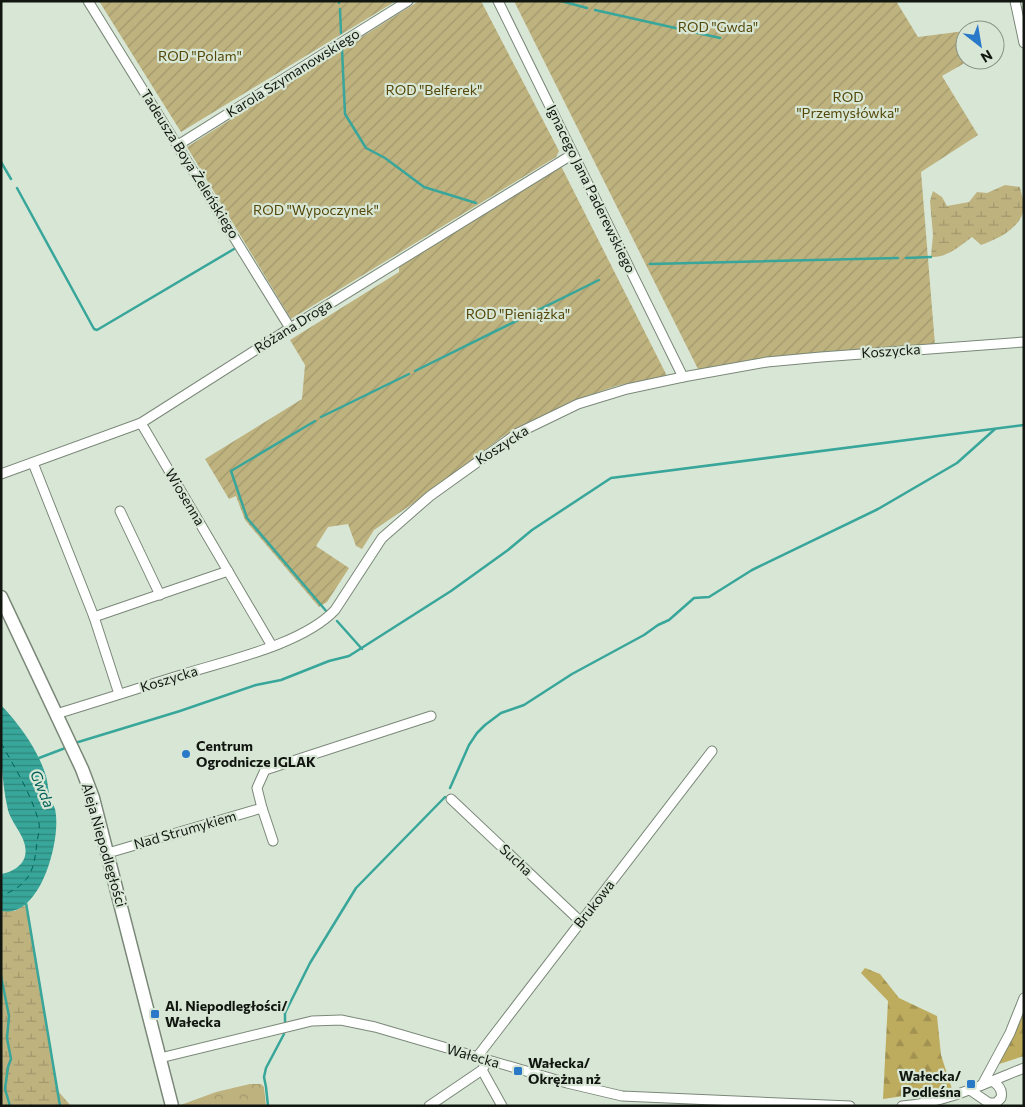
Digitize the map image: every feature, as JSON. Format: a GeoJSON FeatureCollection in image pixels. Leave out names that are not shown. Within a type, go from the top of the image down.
{"type":"FeatureCollection","features":[{"type":"Feature","properties":{"kind":"street","name":"Tadeusza Boya Żeleńskiego"},"geometry":{"type":"LineString","coordinates":[[88,1],[290,328]]}},
{"type":"Feature","properties":{"kind":"street","name":"Karola Szymanowskiego"},"geometry":{"type":"LineString","coordinates":[[178,144],[408,1]]}},
{"type":"Feature","properties":{"kind":"street","name":"Ignacego Jana Paderewskiego"},"geometry":{"type":"LineString","coordinates":[[498,1],[683,377]]}},
{"type":"Feature","properties":{"kind":"street"},"geometry":{"type":"LineString","coordinates":[[1015,1],[1024,43]]}},
{"type":"Feature","properties":{"kind":"street","name":"Różana Droga"},"geometry":{"type":"LineString","coordinates":[[1,474],[141,423],[290,328],[573,154]]}},
{"type":"Feature","properties":{"kind":"street","name":"Koszycka"},"geometry":{"type":"LineString","coordinates":[[56,714],[272,646],[327,619],[337,608],[382,538],[430,496],[518,433],[578,404],[627,389],[767,362],[1024,342]]}},
{"type":"Feature","properties":{"kind":"street","name":"Wiosenna"},"geometry":{"type":"LineString","coordinates":[[141,423],[272,646]]}},
{"type":"Feature","properties":{"kind":"street"},"geometry":{"type":"LineString","coordinates":[[33,463],[94,618],[119,694]]}},
{"type":"Feature","properties":{"kind":"street"},"geometry":{"type":"LineString","coordinates":[[120,511],[160,595]]}},
{"type":"Feature","properties":{"kind":"street"},"geometry":{"type":"LineString","coordinates":[[94,618],[228,571]]}},
{"type":"Feature","properties":{"kind":"street","name":"Aleja Niepodległości"},"geometry":{"type":"LineString","coordinates":[[1,597],[88,783],[108,853],[172,1106]]}},
{"type":"Feature","properties":{"kind":"street"},"geometry":{"type":"LineString","coordinates":[[273,841],[262,808],[258,788],[266,770],[430,716]]}},
{"type":"Feature","properties":{"kind":"street","name":"Brukowa"},"geometry":{"type":"LineString","coordinates":[[477,1057],[712,751]]}},
{"type":"Feature","properties":{"kind":"street","name":"Sucha"},"geometry":{"type":"LineString","coordinates":[[451,799],[580,921]]}},
{"type":"Feature","properties":{"kind":"street","name":"Nad Strumykiem"},"geometry":{"type":"LineString","coordinates":[[108,853],[262,808]]}},
{"type":"Feature","properties":{"kind":"street"},"geometry":{"type":"LineString","coordinates":[[982,1085],[1010,1033],[1024,998]]}},
{"type":"Feature","properties":{"kind":"street","name":"Wałecka"},"geometry":{"type":"LineString","coordinates":[[160,1058],[294,1025],[326,1020],[341,1020],[376,1027],[567,1083],[622,1096],[850,1106]]}},
{"type":"Feature","properties":{"kind":"street"},"geometry":{"type":"LineString","coordinates":[[429,1106],[482,1070],[488,1060]]}},
{"type":"Feature","properties":{"kind":"street"},"geometry":{"type":"LineString","coordinates":[[902,1106],[924,1105],[970,1090],[1024,1068]]}},
{"type":"Feature","properties":{"kind":"street"},"geometry":{"type":"LineString","coordinates":[[482,1070],[502,1106]]}},
{"type":"Feature","properties":{"kind":"street"},"geometry":{"type":"LineString","coordinates":[[970,1090],[989,1103],[996,1103],[1001,1099],[1002,1092],[999,1086],[992,1081]]}},
{"type":"Feature","properties":{"kind":"green space","name":"ROD \"Polam\""},"geometry":{"type":"Polygon","coordinates":[[[99,1],[396,1],[181,132],[99,1]]]}},
{"type":"Feature","properties":{"kind":"green space"},"geometry":{"type":"Polygon","coordinates":[[[419,1],[481,1],[559,151],[556,157],[291,319],[187,147],[419,1]]]}},
{"type":"Feature","properties":{"kind":"green space"},"geometry":{"type":"Polygon","coordinates":[[[514,1],[896,1],[918,37],[955,32],[955,69],[942,76],[978,135],[921,172],[935,345],[699,371],[514,1]]]}},
{"type":"Feature","properties":{"kind":"green space","name":"ROD \"Pieniążka\""},"geometry":{"type":"Polygon","coordinates":[[[561,166],[667,376],[616,386],[579,399],[502,437],[427,494],[374,530],[362,549],[356,546],[348,524],[328,527],[316,546],[349,568],[327,602],[319,607],[245,520],[236,496],[229,499],[205,459],[302,399],[305,365],[290,340],[399,272],[399,266],[561,166]]]}},
{"type":"Feature","properties":{"kind":"green space"},"geometry":{"type":"Polygon","coordinates":[[[1005,185],[1020,187],[1023,200],[1022,214],[1014,227],[1002,236],[981,245],[972,237],[958,248],[942,256],[931,257],[933,235],[930,201],[933,191],[942,197],[947,206],[969,202],[977,192],[987,193],[1005,185]]]}},
{"type":"Feature","properties":{"kind":"green space"},"geometry":{"type":"Polygon","coordinates":[[[27,904],[58,1091],[71,1106],[1,1106],[1,911],[15,911],[27,904]]]}},
{"type":"Feature","properties":{"kind":"green space"},"geometry":{"type":"Polygon","coordinates":[[[865,968],[880,974],[899,998],[937,1016],[941,1055],[952,1089],[883,1099],[888,1001],[861,973],[865,968]]]}},
{"type":"Feature","properties":{"kind":"green space"},"geometry":{"type":"Polygon","coordinates":[[[1024,1003],[1024,1056],[996,1065],[1024,1003]]]}},
{"type":"Feature","properties":{"kind":"green space"},"geometry":{"type":"Polygon","coordinates":[[[250,1084],[261,1084],[264,1087],[266,1106],[178,1106],[216,1092],[250,1084]]]}},
{"type":"Feature","properties":{"kind":"water","name":"Gwda"},"geometry":{"type":"Polygon","coordinates":[[[1,705],[21,729],[43,766],[56,818],[53,850],[42,881],[35,894],[27,903],[13,911],[1,911],[1,874],[12,871],[19,866],[24,860],[26,850],[25,844],[10,816],[5,797],[1,705]]]}},
{"type":"Feature","properties":{"kind":"waterway"},"geometry":{"type":"LineString","coordinates":[[561,1],[587,8]]}},
{"type":"Feature","properties":{"kind":"waterway"},"geometry":{"type":"LineString","coordinates":[[340,9],[341,33]]}},
{"type":"Feature","properties":{"kind":"waterway"},"geometry":{"type":"LineString","coordinates":[[595,10],[720,38]]}},
{"type":"Feature","properties":{"kind":"waterway"},"geometry":{"type":"LineString","coordinates":[[342,49],[345,114],[366,148],[385,158],[424,187],[476,203]]}},
{"type":"Feature","properties":{"kind":"waterway"},"geometry":{"type":"LineString","coordinates":[[1,162],[11,179]]}},
{"type":"Feature","properties":{"kind":"waterway"},"geometry":{"type":"LineString","coordinates":[[17,188],[94,329],[97,330],[234,249]]}},
{"type":"Feature","properties":{"kind":"waterway"},"geometry":{"type":"LineString","coordinates":[[906,258],[931,257]]}},
{"type":"Feature","properties":{"kind":"waterway"},"geometry":{"type":"LineString","coordinates":[[650,264],[898,258]]}},
{"type":"Feature","properties":{"kind":"waterway"},"geometry":{"type":"LineString","coordinates":[[415,371],[599,280]]}},
{"type":"Feature","properties":{"kind":"waterway"},"geometry":{"type":"LineString","coordinates":[[321,417],[409,374]]}},
{"type":"Feature","properties":{"kind":"waterway"},"geometry":{"type":"LineString","coordinates":[[315,421],[231,471],[247,518],[327,612]]}},
{"type":"Feature","properties":{"kind":"waterway"},"geometry":{"type":"LineString","coordinates":[[75,743],[180,711],[256,685],[281,680],[329,661],[349,656],[451,591],[508,550],[532,530],[611,478],[1024,425]]}},
{"type":"Feature","properties":{"kind":"waterway"},"geometry":{"type":"LineString","coordinates":[[450,788],[469,745],[477,733],[501,713],[524,705],[572,674],[644,635],[669,620],[694,598],[709,597],[752,570],[878,509],[957,463],[995,429]]}},
{"type":"Feature","properties":{"kind":"waterway"},"geometry":{"type":"LineString","coordinates":[[337,621],[362,649]]}},
{"type":"Feature","properties":{"kind":"waterway"},"geometry":{"type":"LineString","coordinates":[[39,758],[68,747]]}},
{"type":"Feature","properties":{"kind":"waterway"},"geometry":{"type":"LineString","coordinates":[[285,1021],[285,1013],[310,963],[356,888],[445,797]]}},
{"type":"Feature","properties":{"kind":"waterway"},"geometry":{"type":"LineString","coordinates":[[26,903],[60,1106]]}},
{"type":"Feature","properties":{"kind":"waterway"},"geometry":{"type":"LineString","coordinates":[[1,976],[9,1016],[7,1038],[11,1059],[5,1089],[10,1106]]}},
{"type":"Feature","properties":{"kind":"waterway"},"geometry":{"type":"LineString","coordinates":[[268,1106],[264,1077],[266,1068],[284,1034]]}},
{"type":"Feature","properties":{"kind":"ferry route"},"geometry":{"type":"LineString","coordinates":[[1,743],[28,792],[39,823],[34,861],[29,876],[18,887],[1,896]]}},
{"type":"Feature","properties":{"kind":"place","name":"Centrum Ogrodnicze IGLAK"},"geometry":{"type":"Point","coordinates":[186,754]}},
{"type":"Feature","properties":{"kind":"place","name":"Al. Niepodległości/ Wałecka"},"geometry":{"type":"Point","coordinates":[155,1014]}},
{"type":"Feature","properties":{"kind":"place","name":"Wałecka/ Okrężna nż"},"geometry":{"type":"Point","coordinates":[518,1071]}},
{"type":"Feature","properties":{"kind":"place","name":"Wałecka/ Podleśna"},"geometry":{"type":"Point","coordinates":[971,1084]}},
{"type":"Feature","properties":{"kind":"park label","name":"ROD \"Gwda\""},"geometry":{"type":"Point","coordinates":[718,27]}},
{"type":"Feature","properties":{"kind":"park label","name":"ROD \"Belferek\""},"geometry":{"type":"Point","coordinates":[434,90]}},
{"type":"Feature","properties":{"kind":"park label","name":"ROD \"Przemysłówka\""},"geometry":{"type":"Point","coordinates":[848,105]}},
{"type":"Feature","properties":{"kind":"park label","name":"ROD \"Wypoczynek\""},"geometry":{"type":"Point","coordinates":[316,210]}}]}
